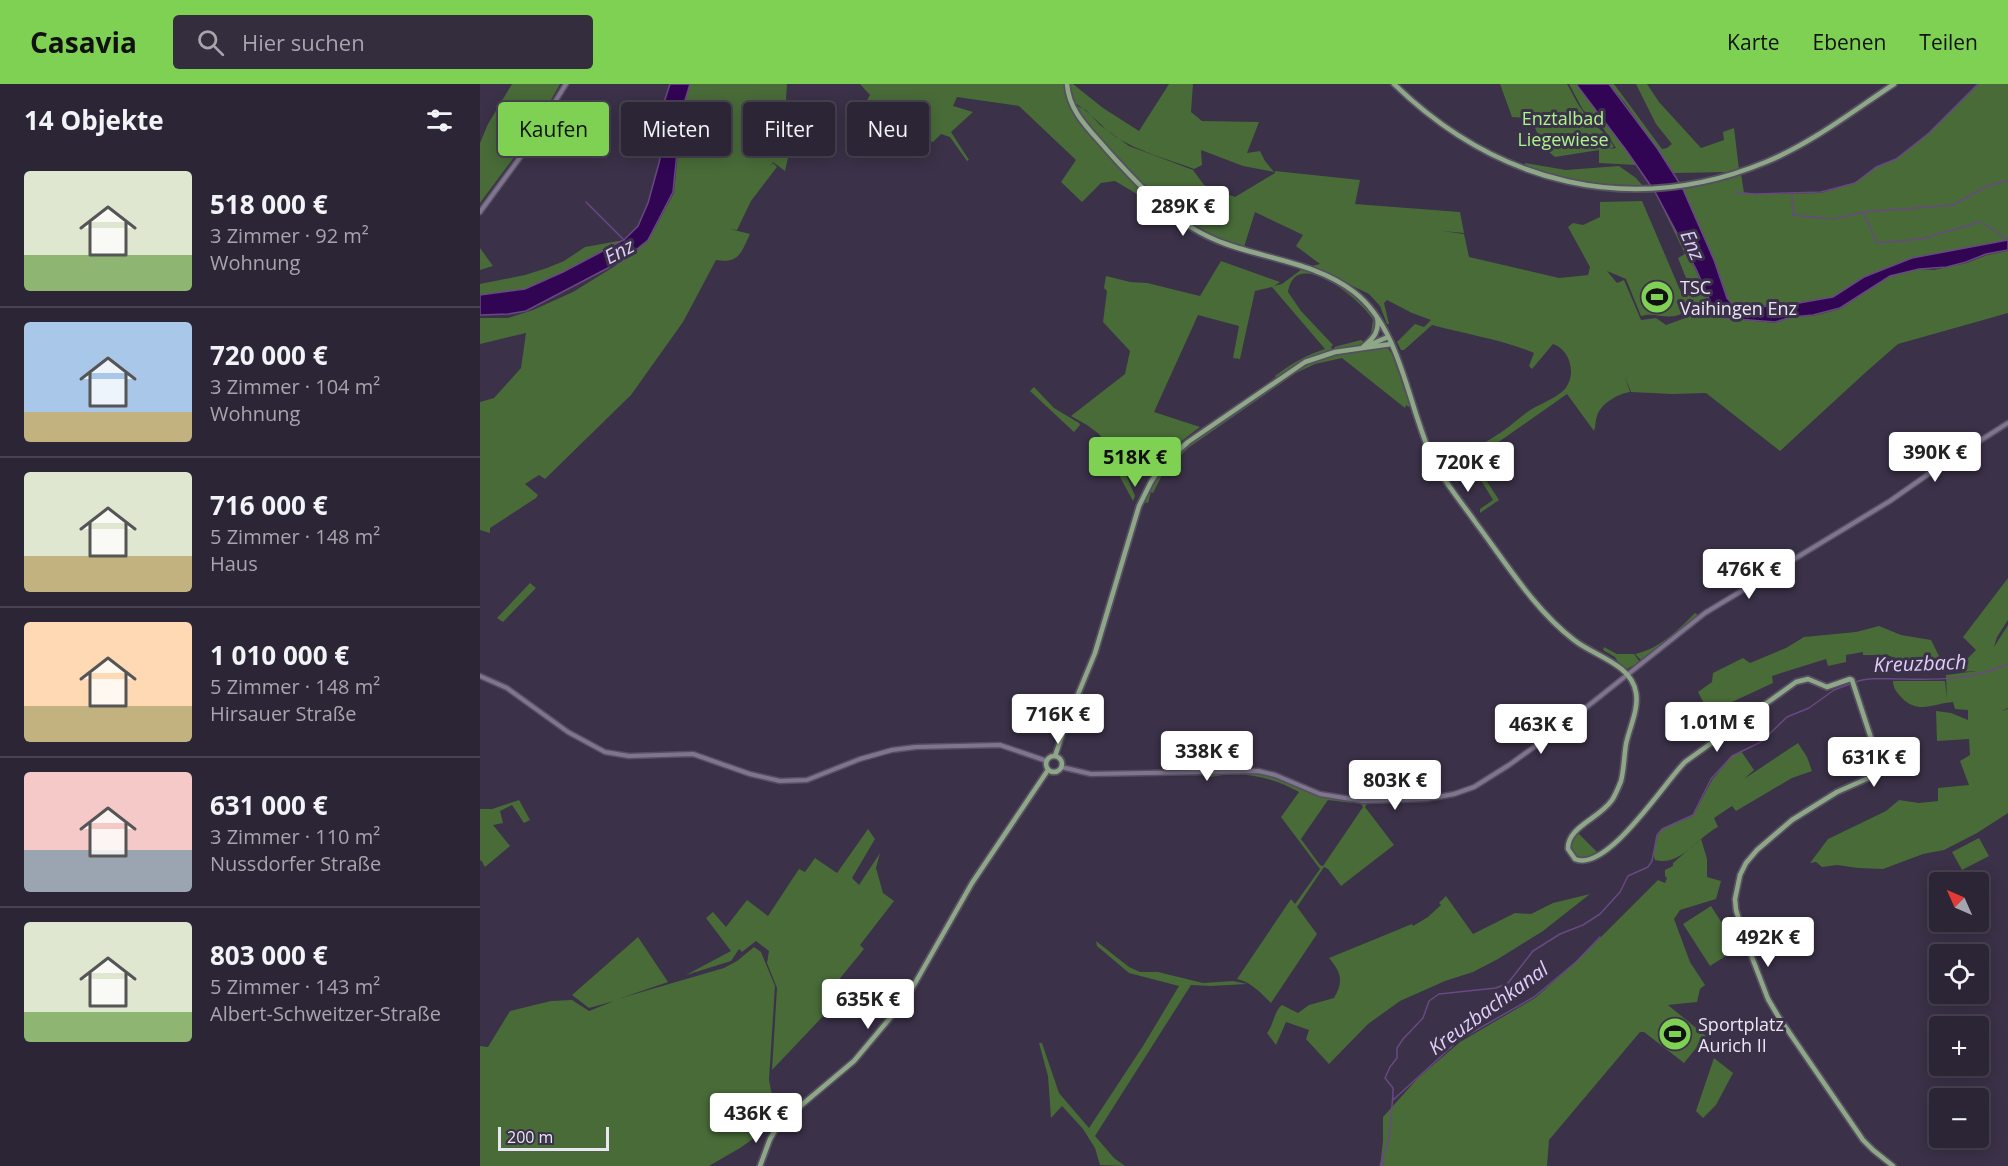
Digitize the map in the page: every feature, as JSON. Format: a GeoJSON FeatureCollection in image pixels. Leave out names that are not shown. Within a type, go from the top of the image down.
{"type":"FeatureCollection","features":[{"type":"Feature","properties":{"kind":"main road"},"geometry":{"type":"LineString","coordinates":[[1067,84],[1070,101],[1079,118],[1110,153],[1182,223],[1225,244],[1303,267],[1338,282],[1352,290],[1375,313],[1391,344],[1434,460],[1455,493],[1507,566],[1550,619],[1583,647],[1618,666],[1628,675],[1635,686],[1637,700],[1628,734],[1621,779],[1607,807],[1569,838],[1567,846],[1575,859],[1580,862],[1593,859],[1639,820],[1685,762],[1796,682],[1808,679],[1827,687],[1850,679],[1853,682],[1871,738],[1877,749],[1880,762],[1877,773],[1837,792],[1792,820],[1757,850],[1740,875],[1735,899],[1745,939],[1762,985],[1778,1016],[1863,1140],[1893,1166]]}},
{"type":"Feature","properties":{"kind":"main road"},"geometry":{"type":"LineString","coordinates":[[1394,84],[1420,109],[1446,129],[1503,161],[1570,182],[1637,189],[1695,183],[1734,174],[1777,157],[1819,134],[1894,84]]}},
{"type":"Feature","properties":{"kind":"main road"},"geometry":{"type":"LineString","coordinates":[[1363,347],[1377,332],[1378,321],[1375,313]]}},
{"type":"Feature","properties":{"kind":"main road"},"geometry":{"type":"LineString","coordinates":[[1363,347],[1388,337]]}},
{"type":"Feature","properties":{"kind":"main road"},"geometry":{"type":"LineString","coordinates":[[760,1166],[770,1139],[778,1126],[854,1061],[906,999],[972,883],[1048,770],[1047,761],[1055,756],[1095,653],[1140,506],[1156,473],[1182,446],[1295,367],[1324,355],[1391,344]]}},
{"type":"Feature","properties":{"kind":"main road"},"geometry":{"type":"LineString","coordinates":[[1048,770],[1056,771],[1061,767],[1060,760],[1055,756]]}},
{"type":"Feature","properties":{"kind":"street"},"geometry":{"type":"LineString","coordinates":[[480,212],[530,142],[566,84]]}},
{"type":"Feature","properties":{"kind":"street"},"geometry":{"type":"LineString","coordinates":[[1061,767],[1091,774],[1258,771],[1275,775],[1314,792],[1354,800],[1427,799],[1454,794],[1474,787],[1523,756],[1705,613],[1890,501],[2008,423]]}},
{"type":"Feature","properties":{"kind":"street"},"geometry":{"type":"LineString","coordinates":[[480,676],[507,688],[568,732],[605,752],[628,756],[693,754],[750,774],[780,781],[807,780],[867,757],[916,747],[1000,745],[1047,761]]}},
{"type":"Feature","properties":{"kind":"green space"},"geometry":{"type":"Polygon","coordinates":[[[512,84],[560,84],[550,102],[501,102],[512,84]]]}},
{"type":"Feature","properties":{"kind":"green space"},"geometry":{"type":"Polygon","coordinates":[[[690,84],[787,84],[787,102],[743,102],[743,156],[788,156],[785,171],[773,162],[770,166],[773,163],[777,167],[751,201],[737,230],[730,229],[750,234],[741,252],[734,259],[716,260],[683,322],[631,395],[545,479],[539,475],[525,484],[538,495],[536,498],[490,528],[490,533],[480,530],[480,402],[494,398],[521,368],[526,333],[480,344],[480,318],[508,318],[533,310],[573,292],[615,266],[648,241],[674,193],[678,156],[731,156],[731,102],[685,102],[690,84]]]}},
{"type":"Feature","properties":{"kind":"green space"},"geometry":{"type":"Polygon","coordinates":[[[860,84],[1064,84],[1067,101],[1086,110],[1100,125],[1129,146],[1193,170],[1204,185],[1235,197],[1275,171],[1360,180],[1355,204],[1460,212],[1464,233],[1442,231],[1464,234],[1469,257],[1559,278],[1588,275],[1590,267],[1568,227],[1573,223],[1583,225],[1600,217],[1600,202],[1642,201],[1683,297],[1690,294],[1694,298],[1678,258],[1685,254],[1655,192],[1714,310],[1724,318],[1775,323],[1792,317],[1813,316],[1840,309],[1890,276],[1919,269],[1934,270],[2008,251],[2008,313],[1898,344],[1780,451],[1706,393],[1631,392],[1625,377],[1630,392],[1615,397],[1602,407],[1597,416],[1594,431],[1567,394],[1500,441],[1469,454],[1499,500],[1480,513],[1480,509],[1493,500],[1468,459],[1450,471],[1444,467],[1437,451],[1448,465],[1496,436],[1532,409],[1561,393],[1568,384],[1571,371],[1568,358],[1559,347],[1553,344],[1532,369],[1529,366],[1534,353],[1432,325],[1404,350],[1401,350],[1397,342],[1415,324],[1424,327],[1431,320],[1387,300],[1384,303],[1389,324],[1387,324],[1380,306],[1369,294],[1312,266],[1320,264],[1296,246],[1303,235],[1255,212],[1244,247],[1227,243],[1194,228],[1183,221],[1162,200],[1142,197],[1115,181],[1101,183],[1082,202],[1061,182],[1076,160],[1019,106],[957,97],[953,106],[973,112],[951,132],[969,160],[967,161],[950,137],[941,134],[933,142],[929,140],[929,102],[866,102],[870,95],[860,84]],[[1607,271],[1617,283],[1624,280],[1641,320],[1656,318],[1666,325],[1691,316],[1687,311],[1668,317],[1641,316],[1626,279],[1607,271]]]}},
{"type":"Feature","properties":{"kind":"green space"},"geometry":{"type":"Polygon","coordinates":[[[1069,84],[1073,84],[1103,108],[1139,131],[1169,84],[1193,84],[1191,112],[1202,121],[1259,122],[1247,153],[1260,151],[1274,172],[1243,166],[1201,150],[1202,165],[1194,169],[1134,147],[1116,137],[1073,102],[1069,84]]]}},
{"type":"Feature","properties":{"kind":"green space","name":"Enztalbad Liegewiese"},"geometry":{"type":"Polygon","coordinates":[[[1500,84],[1567,84],[1586,115],[1614,147],[1609,149],[1616,148],[1603,128],[1583,110],[1569,84],[1576,84],[1626,150],[1655,192],[1636,165],[1599,163],[1599,150],[1555,157],[1544,148],[1532,121],[1527,118],[1512,117],[1500,84]]]}},
{"type":"Feature","properties":{"kind":"green space"},"geometry":{"type":"Polygon","coordinates":[[[1609,84],[1614,84],[1662,149],[1672,144],[1656,124],[1636,84],[1647,84],[1659,102],[1701,148],[1724,140],[1723,132],[1734,128],[1739,169],[1728,172],[1674,173],[1609,84]]]}},
{"type":"Feature","properties":{"kind":"green space"},"geometry":{"type":"Polygon","coordinates":[[[1979,84],[2008,84],[2008,240],[1912,258],[1863,277],[1833,297],[1782,305],[1742,307],[1729,302],[1715,261],[1683,189],[1741,174],[1744,193],[1754,194],[1821,193],[1855,183],[1876,167],[1896,159],[1929,133],[1979,84]]]}},
{"type":"Feature","properties":{"kind":"green space"},"geometry":{"type":"Polygon","coordinates":[[[498,107],[498,156],[515,156],[480,203],[480,143],[498,107]]]}},
{"type":"Feature","properties":{"kind":"green space"},"geometry":{"type":"Polygon","coordinates":[[[1525,163],[1566,170],[1619,166],[1642,185],[1569,179],[1526,167],[1525,163]]]}},
{"type":"Feature","properties":{"kind":"green space"},"geometry":{"type":"Polygon","coordinates":[[[624,240],[525,289],[480,295],[480,284],[547,268],[564,261],[585,247],[624,240]]]}},
{"type":"Feature","properties":{"kind":"green space"},"geometry":{"type":"Polygon","coordinates":[[[480,248],[493,266],[480,270],[480,248]]]}},
{"type":"Feature","properties":{"kind":"green space"},"geometry":{"type":"Polygon","coordinates":[[[1221,261],[1280,282],[1274,286],[1282,284],[1302,269],[1343,287],[1361,300],[1374,316],[1375,333],[1363,345],[1337,350],[1334,347],[1361,340],[1364,342],[1371,333],[1373,320],[1343,290],[1315,275],[1303,274],[1293,279],[1288,292],[1301,311],[1333,345],[1331,347],[1333,351],[1312,357],[1276,378],[1275,376],[1293,364],[1325,349],[1272,287],[1255,291],[1240,359],[1233,358],[1239,326],[1198,315],[1154,412],[1200,427],[1171,449],[1143,442],[1133,466],[1131,465],[1127,472],[1099,434],[1071,416],[1125,374],[1130,351],[1103,322],[1107,291],[1104,288],[1106,276],[1200,296],[1221,261]]]}},
{"type":"Feature","properties":{"kind":"green space"},"geometry":{"type":"Polygon","coordinates":[[[1387,347],[1392,354],[1410,404],[1409,407],[1406,405],[1405,408],[1342,358],[1315,364],[1296,373],[1188,448],[1163,473],[1153,493],[1151,492],[1148,503],[1144,502],[1158,473],[1186,445],[1305,363],[1332,355],[1387,347]]]}},
{"type":"Feature","properties":{"kind":"green space"},"geometry":{"type":"Polygon","coordinates":[[[1034,387],[1054,408],[1079,423],[1080,425],[1074,432],[1030,391],[1034,387]]]}},
{"type":"Feature","properties":{"kind":"green space"},"geometry":{"type":"Polygon","coordinates":[[[1099,438],[1127,477],[1135,496],[1133,501],[1099,438]]]}},
{"type":"Feature","properties":{"kind":"green space"},"geometry":{"type":"Polygon","coordinates":[[[2008,578],[2008,620],[1997,637],[1994,647],[2008,625],[2008,708],[2002,711],[2008,709],[2008,813],[1944,850],[1923,854],[1883,869],[1837,865],[1822,867],[1816,862],[1810,863],[1828,839],[1886,811],[1899,800],[1919,803],[1938,801],[1938,788],[1969,785],[1960,761],[1970,755],[1969,739],[1937,741],[1936,711],[1951,713],[1968,720],[1968,710],[1955,709],[1953,702],[1927,707],[1914,706],[1898,694],[1893,681],[1945,681],[1947,699],[1946,675],[1977,671],[1962,672],[1961,665],[1976,650],[1963,637],[2008,578]]]}},
{"type":"Feature","properties":{"kind":"green space"},"geometry":{"type":"Polygon","coordinates":[[[530,583],[536,588],[503,622],[497,618],[530,583]]]}},
{"type":"Feature","properties":{"kind":"green space"},"geometry":{"type":"Polygon","coordinates":[[[1695,613],[1698,615],[1642,661],[1635,654],[1660,643],[1695,613]]]}},
{"type":"Feature","properties":{"kind":"green space"},"geometry":{"type":"Polygon","coordinates":[[[1879,626],[1901,635],[1931,640],[1940,658],[1939,661],[1903,660],[1886,655],[1863,655],[1863,652],[1846,655],[1846,662],[1828,666],[1826,659],[1772,676],[1773,683],[1708,711],[1698,692],[1712,682],[1713,673],[1743,658],[1750,663],[1786,648],[1804,637],[1856,632],[1879,626]]]}},
{"type":"Feature","properties":{"kind":"green space"},"geometry":{"type":"Polygon","coordinates":[[[1604,647],[1617,654],[1634,654],[1640,662],[1627,669],[1619,664],[1615,657],[1603,650],[1604,647]]]}},
{"type":"Feature","properties":{"kind":"green space"},"geometry":{"type":"Polygon","coordinates":[[[1798,743],[1812,771],[1792,778],[1736,811],[1732,806],[1714,818],[1718,827],[1681,855],[1664,861],[1655,860],[1653,853],[1662,829],[1693,816],[1712,780],[1732,756],[1741,751],[1754,770],[1744,779],[1798,743]]]}},
{"type":"Feature","properties":{"kind":"green space"},"geometry":{"type":"Polygon","coordinates":[[[1260,772],[1320,795],[1368,802],[1365,807],[1394,845],[1341,886],[1324,867],[1297,907],[1317,934],[1271,1003],[1251,985],[1237,979],[1291,899],[1295,904],[1320,869],[1281,817],[1299,792],[1278,782],[1256,776],[1210,777],[1205,773],[1260,772]],[[1328,800],[1301,839],[1320,865],[1323,866],[1363,807],[1361,804],[1328,800]]]}},
{"type":"Feature","properties":{"kind":"green space"},"geometry":{"type":"Polygon","coordinates":[[[519,800],[530,820],[524,823],[512,805],[500,811],[503,823],[493,825],[510,846],[485,867],[480,861],[480,809],[492,809],[519,800]]]}},
{"type":"Feature","properties":{"kind":"green space"},"geometry":{"type":"Polygon","coordinates":[[[868,829],[875,839],[852,878],[859,885],[880,853],[876,868],[883,893],[894,901],[860,945],[864,949],[837,982],[846,992],[772,1070],[777,988],[767,963],[769,951],[756,941],[742,952],[739,949],[731,961],[686,975],[731,951],[706,918],[713,912],[726,927],[747,900],[768,916],[799,869],[805,872],[815,858],[837,873],[868,829]]]}},
{"type":"Feature","properties":{"kind":"green space"},"geometry":{"type":"Polygon","coordinates":[[[1577,832],[1598,853],[1584,858],[1574,856],[1571,846],[1577,832]]]}},
{"type":"Feature","properties":{"kind":"green space"},"geometry":{"type":"Polygon","coordinates":[[[1979,838],[1989,856],[1962,870],[1952,852],[1979,838]]]}},
{"type":"Feature","properties":{"kind":"green space"},"geometry":{"type":"Polygon","coordinates":[[[1701,839],[1707,859],[1707,877],[1721,881],[1716,899],[1680,910],[1674,919],[1690,962],[1705,985],[1700,989],[1697,1002],[1668,1005],[1706,1036],[1684,1063],[1644,1032],[1640,1032],[1549,1140],[1547,1166],[1380,1166],[1383,1117],[1418,1078],[1460,1042],[1535,998],[1576,962],[1658,880],[1665,883],[1667,878],[1665,870],[1673,866],[1673,863],[1701,839]]]}},
{"type":"Feature","properties":{"kind":"green space"},"geometry":{"type":"Polygon","coordinates":[[[1590,894],[1543,931],[1498,959],[1473,972],[1445,981],[1400,1001],[1368,1024],[1329,1064],[1306,1039],[1309,1030],[1286,1022],[1276,1045],[1267,1033],[1282,1005],[1298,1013],[1309,1005],[1334,998],[1340,977],[1329,958],[1412,924],[1413,926],[1428,917],[1441,905],[1439,903],[1446,896],[1473,934],[1515,913],[1531,914],[1553,903],[1590,894]]]}},
{"type":"Feature","properties":{"kind":"green space"},"geometry":{"type":"Polygon","coordinates":[[[1711,906],[1738,948],[1710,966],[1683,924],[1711,906]]]}},
{"type":"Feature","properties":{"kind":"green space"},"geometry":{"type":"Polygon","coordinates":[[[638,937],[668,982],[621,998],[724,968],[754,947],[761,952],[775,986],[769,1080],[777,1122],[709,1166],[480,1166],[480,1046],[488,1047],[510,1011],[551,1001],[572,1000],[589,1011],[614,1001],[589,1008],[572,995],[638,937]]]}},
{"type":"Feature","properties":{"kind":"green space"},"geometry":{"type":"Polygon","coordinates":[[[1096,941],[1129,967],[1140,972],[1158,972],[1203,983],[1233,981],[1247,984],[1191,985],[1095,1136],[1114,1158],[1125,1166],[1100,1165],[1095,1148],[1083,1129],[1062,1106],[1051,1118],[1048,1076],[1039,1043],[1042,1043],[1059,1093],[1089,1128],[1179,986],[1129,973],[1097,946],[1096,941]]]}},
{"type":"Feature","properties":{"kind":"green space"},"geometry":{"type":"Polygon","coordinates":[[[1714,1058],[1733,1073],[1716,1105],[1703,1118],[1696,1111],[1714,1058]]]}},
{"type":"Feature","properties":{"kind":"water"},"geometry":{"type":"Polygon","coordinates":[[[670,84],[690,84],[684,102],[664,102],[670,84]]]}},
{"type":"Feature","properties":{"kind":"water","name":"Enz"},"geometry":{"type":"Polygon","coordinates":[[[1576,84],[1609,84],[1657,148],[1682,187],[1714,260],[1727,298],[1733,305],[1742,307],[1782,306],[1833,297],[1864,277],[1912,258],[2008,240],[2008,250],[1986,254],[1947,267],[1919,269],[1890,276],[1840,308],[1813,315],[1792,317],[1775,322],[1725,318],[1714,310],[1696,269],[1655,192],[1576,84]]]}},
{"type":"Feature","properties":{"kind":"water","name":"Enz"},"geometry":{"type":"Polygon","coordinates":[[[660,156],[677,156],[673,192],[648,240],[625,259],[526,311],[480,315],[480,295],[525,289],[624,240],[638,226],[648,203],[660,156]]]}},
{"type":"Feature","properties":{"kind":"waterway"},"geometry":{"type":"LineString","coordinates":[[1735,192],[1754,194],[1821,192],[1855,183],[1876,167],[1896,159],[1929,133],[1978,84]]}},
{"type":"Feature","properties":{"kind":"waterway"},"geometry":{"type":"LineString","coordinates":[[1833,219],[1863,212],[1953,205],[1989,185],[2008,181]]}},
{"type":"Feature","properties":{"kind":"waterway"},"geometry":{"type":"LineString","coordinates":[[1792,195],[1793,215],[1830,219]]}},
{"type":"Feature","properties":{"kind":"waterway","name":"Enz"},"geometry":{"type":"LineString","coordinates":[[586,202],[624,240]]}},
{"type":"Feature","properties":{"kind":"waterway"},"geometry":{"type":"LineString","coordinates":[[1863,212],[1877,243],[1921,239],[1980,222]]}},
{"type":"Feature","properties":{"kind":"waterway"},"geometry":{"type":"LineString","coordinates":[[1983,223],[1995,231]]}},
{"type":"Feature","properties":{"kind":"waterway"},"geometry":{"type":"LineString","coordinates":[[1997,232],[2008,240]]}},
{"type":"Feature","properties":{"kind":"waterway","name":"Kreuzbach"},"geometry":{"type":"LineString","coordinates":[[1855,682],[1872,679],[1956,678],[1982,673],[2008,664]]}},
{"type":"Feature","properties":{"kind":"waterway","name":"Kreuzbach"},"geometry":{"type":"LineString","coordinates":[[1380,1166],[1389,1139],[1393,1094],[1393,1088],[1385,1078],[1397,1058],[1397,1048],[1423,1018],[1429,1001],[1439,994],[1496,988],[1508,983],[1533,951],[1560,934],[1583,925],[1600,914],[1620,892],[1628,876],[1648,867],[1652,861],[1657,835],[1662,829],[1693,815],[1711,779],[1732,756],[1761,742],[1787,717],[1809,708],[1834,690],[1850,684]]}},
{"type":"Feature","properties":{"kind":"waterway","name":"Kreuzbachkanal"},"geometry":{"type":"LineString","coordinates":[[1393,1100],[1459,1040],[1534,997],[1576,962],[1600,937]]}},
{"type":"Feature","properties":{"kind":"waterway","name":"Kreuzbach"},"geometry":{"type":"LineString","coordinates":[[1383,1158],[1383,1166]]}},
{"type":"Feature","properties":{"kind":"place","name":"TSC Vaihingen Enz"},"geometry":{"type":"Point","coordinates":[1657,297]}},
{"type":"Feature","properties":{"kind":"place","name":"Sportplatz Aurich II"},"geometry":{"type":"Point","coordinates":[1675,1034]}}]}
